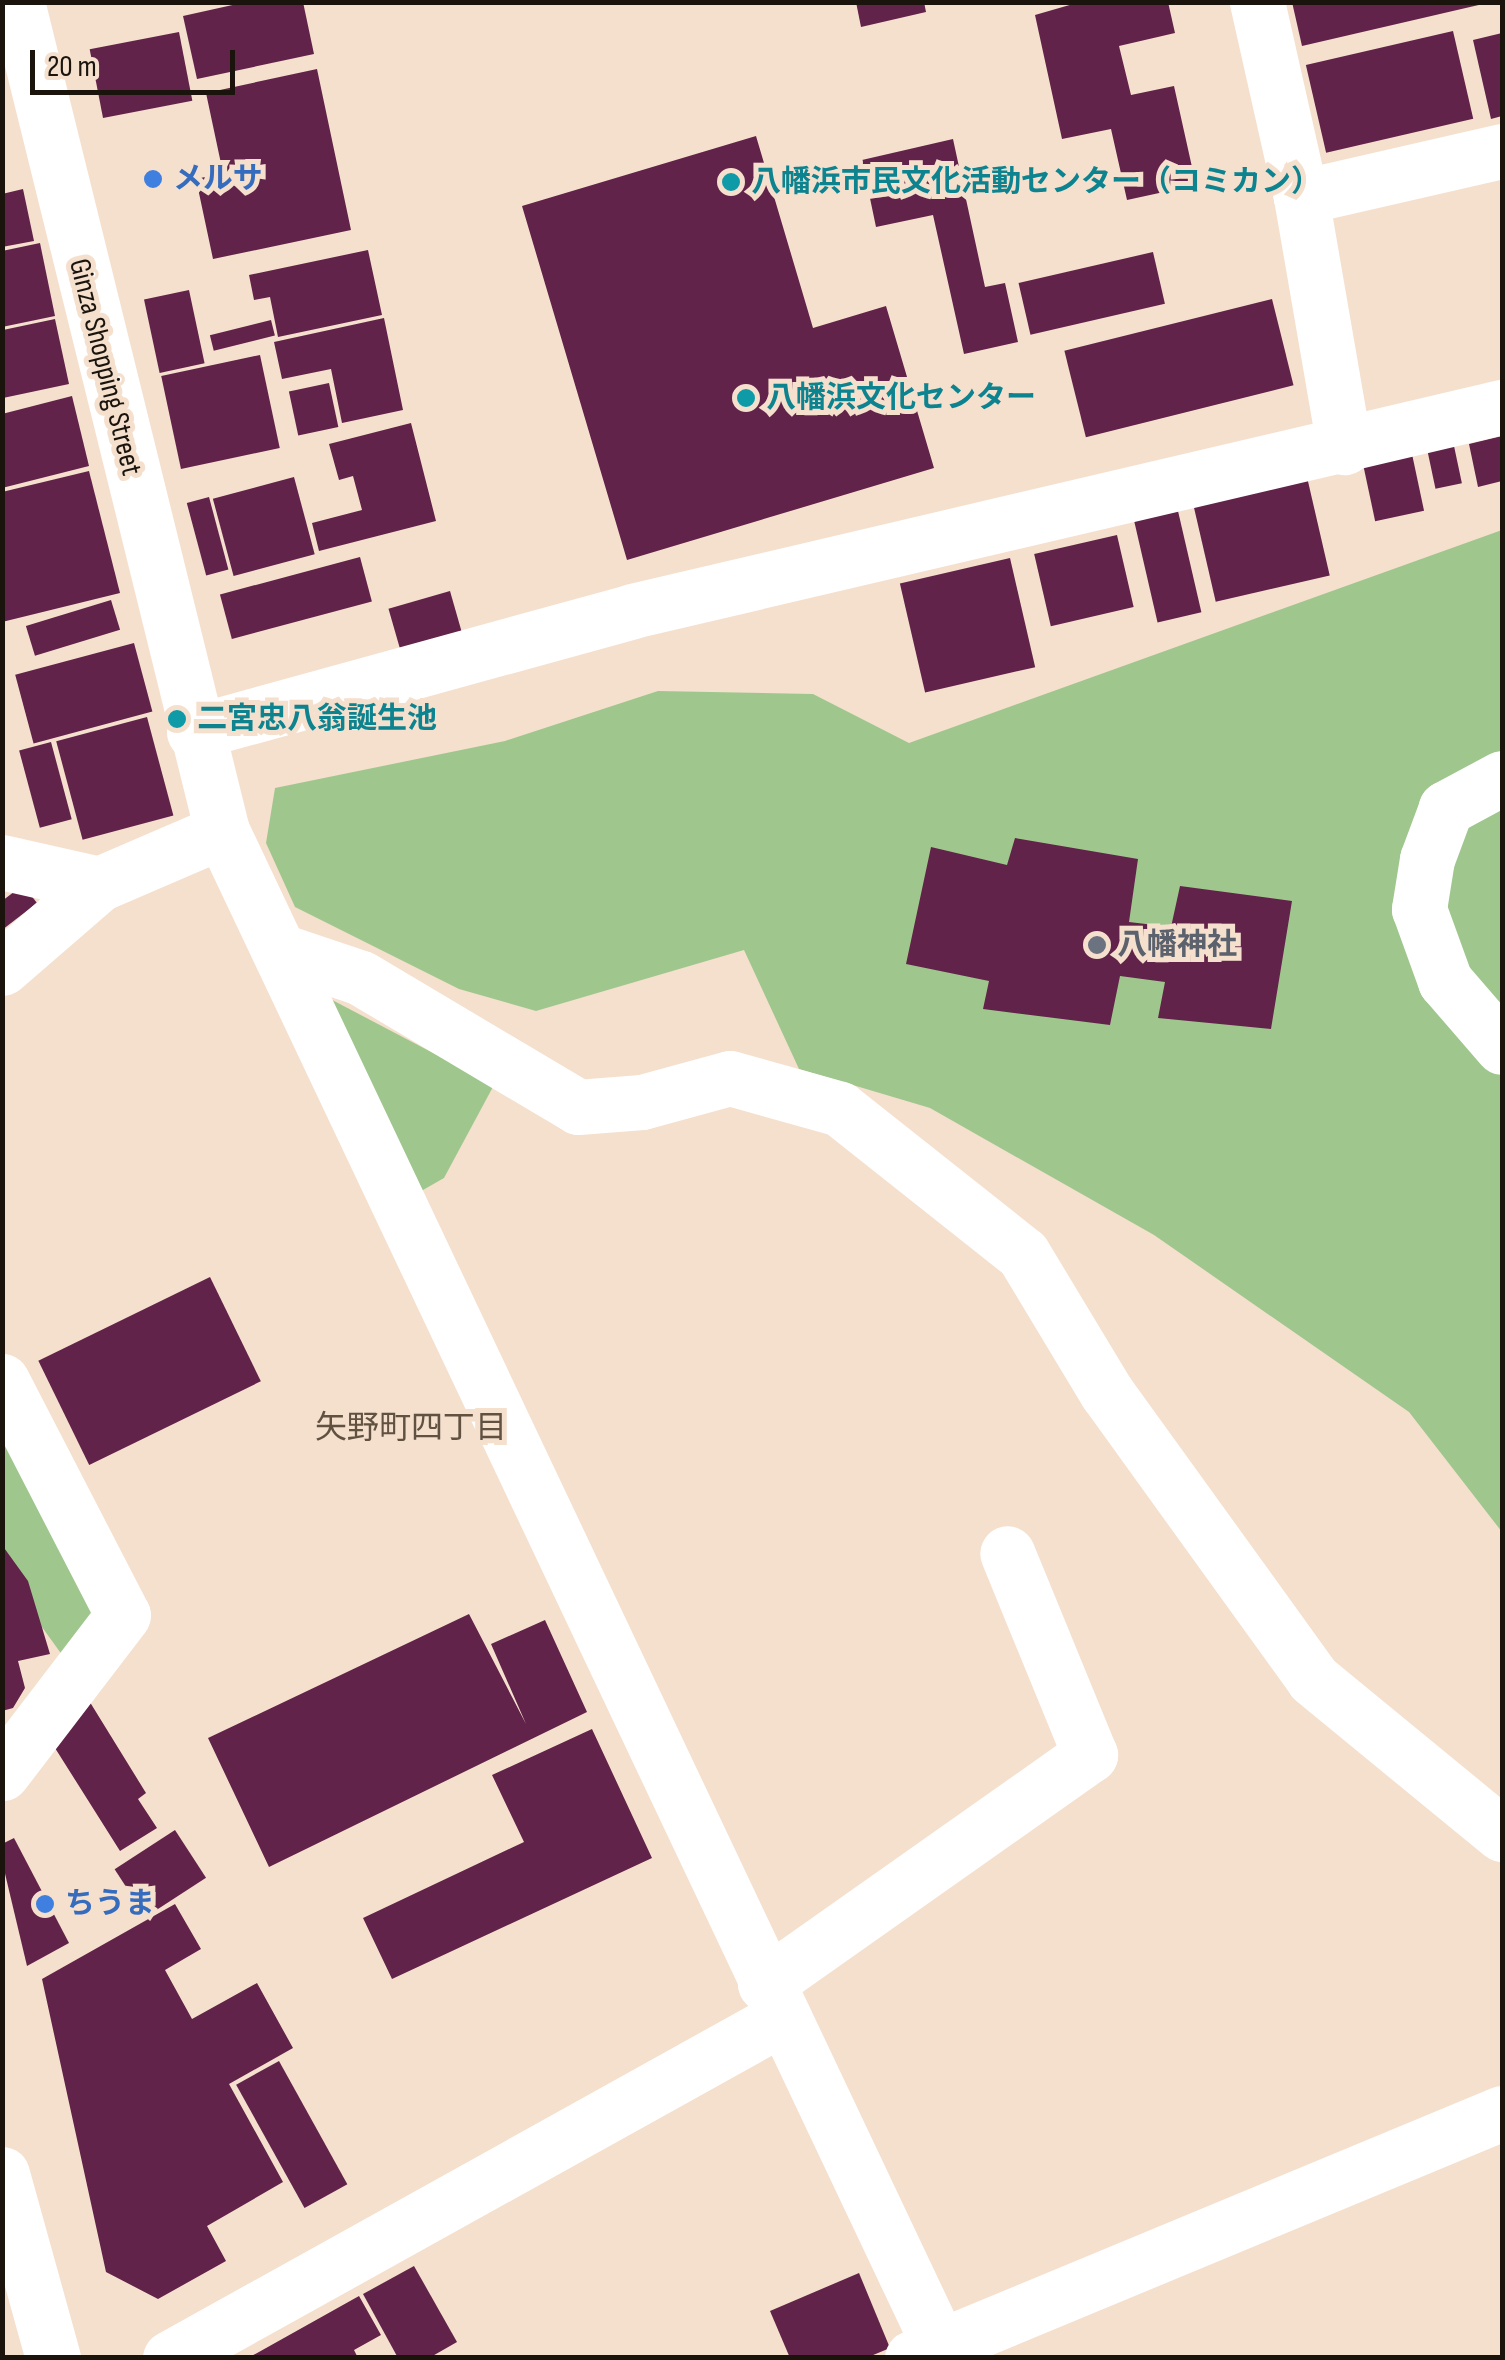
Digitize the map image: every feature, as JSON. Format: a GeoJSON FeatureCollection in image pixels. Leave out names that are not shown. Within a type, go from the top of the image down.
{"type":"FeatureCollection","features":[{"type":"Feature","properties":{"kind":"street"},"geometry":{"type":"LineString","coordinates":[[1257,2],[1301,196],[1344,447]]}},
{"type":"Feature","properties":{"kind":"street"},"geometry":{"type":"LineString","coordinates":[[2,7],[18,3]]}},
{"type":"Feature","properties":{"kind":"street","name":"Ginza Shopping Street"},"geometry":{"type":"LineString","coordinates":[[18,3],[194,732],[222,830],[772,2002],[932,2353]]}},
{"type":"Feature","properties":{"kind":"street"},"geometry":{"type":"LineString","coordinates":[[1301,196],[1502,152]]}},
{"type":"Feature","properties":{"kind":"street"},"geometry":{"type":"LineString","coordinates":[[194,732],[632,611],[1502,407]]}},
{"type":"Feature","properties":{"kind":"street"},"geometry":{"type":"LineString","coordinates":[[1502,778],[1446,808],[1427,859],[1419,908],[1444,981],[1502,1047]]}},
{"type":"Feature","properties":{"kind":"street"},"geometry":{"type":"LineString","coordinates":[[2,968],[99,884],[222,830]]}},
{"type":"Feature","properties":{"kind":"street"},"geometry":{"type":"LineString","coordinates":[[2,862],[99,884]]}},
{"type":"Feature","properties":{"kind":"street"},"geometry":{"type":"LineString","coordinates":[[281,950],[361,978],[578,1107],[642,1102],[730,1078],[840,1110],[1024,1254],[1106,1393],[1313,1679],[1502,1834]]}},
{"type":"Feature","properties":{"kind":"street"},"geometry":{"type":"LineString","coordinates":[[2,1773],[123,1615],[8,1402]]}},
{"type":"Feature","properties":{"kind":"street"},"geometry":{"type":"LineString","coordinates":[[170,2358],[772,2002],[1090,1755],[1007,1553]]}},
{"type":"Feature","properties":{"kind":"street"},"geometry":{"type":"LineString","coordinates":[[932,2353],[1502,2113]]}},
{"type":"Feature","properties":{"kind":"street"},"geometry":{"type":"LineString","coordinates":[[2,2174],[53,2358]]}},
{"type":"Feature","properties":{"kind":"green space"},"geometry":{"type":"Polygon","coordinates":[[[1502,530],[1502,1532],[1409,1412],[1154,1235],[930,1108],[799,1069],[744,950],[536,1011],[459,989],[295,907],[266,843],[275,788],[505,741],[658,691],[813,694],[909,743],[1502,530]]]}},
{"type":"Feature","properties":{"kind":"green space"},"geometry":{"type":"Polygon","coordinates":[[[298,982],[494,1085],[444,1178],[402,1202],[298,982]]]}},
{"type":"Feature","properties":{"kind":"green space"},"geometry":{"type":"Polygon","coordinates":[[[2,1415],[123,1615],[78,1677],[3,1573],[2,1415]]]}},
{"type":"Feature","properties":{"kind":"building"},"geometry":{"type":"Polygon","coordinates":[[[246,2],[303,2],[314,54],[197,79],[183,16],[246,2]]]}},
{"type":"Feature","properties":{"kind":"building"},"geometry":{"type":"Polygon","coordinates":[[[856,2],[924,2],[926,12],[861,27],[856,2]]]}},
{"type":"Feature","properties":{"kind":"building"},"geometry":{"type":"Polygon","coordinates":[[[1080,2],[1168,2],[1175,33],[1119,46],[1131,95],[1174,86],[1196,185],[1127,200],[1111,129],[1062,139],[1035,15],[1080,2]]]}},
{"type":"Feature","properties":{"kind":"building"},"geometry":{"type":"Polygon","coordinates":[[[1292,2],[1483,2],[1483,4],[1302,46],[1292,2]]]}},
{"type":"Feature","properties":{"kind":"building"},"geometry":{"type":"Polygon","coordinates":[[[1453,31],[1473,119],[1326,153],[1306,65],[1453,31]]]}},
{"type":"Feature","properties":{"kind":"building"},"geometry":{"type":"Polygon","coordinates":[[[179,32],[192,101],[103,118],[90,49],[179,32]]]}},
{"type":"Feature","properties":{"kind":"building"},"geometry":{"type":"Polygon","coordinates":[[[1502,33],[1502,116],[1491,119],[1473,40],[1502,33]]]}},
{"type":"Feature","properties":{"kind":"building"},"geometry":{"type":"Polygon","coordinates":[[[317,69],[351,230],[213,259],[196,179],[223,173],[206,93],[317,69]]]}},
{"type":"Feature","properties":{"kind":"building","name":"八幡浜文化センター"},"geometry":{"type":"Polygon","coordinates":[[[756,136],[813,328],[886,306],[934,468],[627,560],[522,206],[756,136]]]}},
{"type":"Feature","properties":{"kind":"building"},"geometry":{"type":"Polygon","coordinates":[[[953,139],[985,287],[1005,283],[1018,342],[964,354],[933,215],[876,227],[862,160],[953,139]]]}},
{"type":"Feature","properties":{"kind":"building"},"geometry":{"type":"Polygon","coordinates":[[[23,189],[34,241],[2,247],[2,194],[23,189]]]}},
{"type":"Feature","properties":{"kind":"building"},"geometry":{"type":"Polygon","coordinates":[[[40,243],[55,316],[2,327],[2,251],[40,243]]]}},
{"type":"Feature","properties":{"kind":"building"},"geometry":{"type":"Polygon","coordinates":[[[368,250],[382,315],[278,337],[270,297],[254,300],[249,275],[368,250]]]}},
{"type":"Feature","properties":{"kind":"building"},"geometry":{"type":"Polygon","coordinates":[[[1153,252],[1165,304],[1030,335],[1019,283],[1153,252]]]}},
{"type":"Feature","properties":{"kind":"building"},"geometry":{"type":"Polygon","coordinates":[[[189,290],[205,363],[160,373],[144,300],[189,290]]]}},
{"type":"Feature","properties":{"kind":"building"},"geometry":{"type":"Polygon","coordinates":[[[1272,299],[1294,385],[1086,437],[1064,351],[1272,299]]]}},
{"type":"Feature","properties":{"kind":"building"},"geometry":{"type":"Polygon","coordinates":[[[384,318],[403,410],[342,423],[331,369],[282,379],[274,342],[384,318]]]}},
{"type":"Feature","properties":{"kind":"building"},"geometry":{"type":"Polygon","coordinates":[[[55,319],[69,384],[3,398],[3,330],[55,319]]]}},
{"type":"Feature","properties":{"kind":"building"},"geometry":{"type":"Polygon","coordinates":[[[271,320],[275,336],[214,351],[210,335],[271,320]]]}},
{"type":"Feature","properties":{"kind":"building"},"geometry":{"type":"Polygon","coordinates":[[[260,355],[280,448],[181,469],[161,376],[260,355]]]}},
{"type":"Feature","properties":{"kind":"building"},"geometry":{"type":"Polygon","coordinates":[[[329,383],[338,427],[298,436],[289,392],[329,383]]]}},
{"type":"Feature","properties":{"kind":"building"},"geometry":{"type":"Polygon","coordinates":[[[72,396],[89,466],[2,488],[2,414],[72,396]]]}},
{"type":"Feature","properties":{"kind":"building"},"geometry":{"type":"Polygon","coordinates":[[[411,423],[436,521],[319,551],[312,523],[362,510],[353,476],[339,480],[329,444],[411,423]]]}},
{"type":"Feature","properties":{"kind":"building"},"geometry":{"type":"Polygon","coordinates":[[[1502,436],[1502,481],[1478,487],[1469,444],[1502,436]]]}},
{"type":"Feature","properties":{"kind":"building"},"geometry":{"type":"Polygon","coordinates":[[[1454,446],[1462,483],[1435,489],[1428,452],[1454,446]]]}},
{"type":"Feature","properties":{"kind":"building"},"geometry":{"type":"Polygon","coordinates":[[[1412,454],[1424,511],[1375,521],[1363,464],[1412,454]]]}},
{"type":"Feature","properties":{"kind":"building"},"geometry":{"type":"Polygon","coordinates":[[[89,471],[120,593],[2,622],[2,492],[89,471]]]}},
{"type":"Feature","properties":{"kind":"building"},"geometry":{"type":"Polygon","coordinates":[[[294,477],[315,554],[234,576],[213,499],[294,477]]]}},
{"type":"Feature","properties":{"kind":"building"},"geometry":{"type":"Polygon","coordinates":[[[1307,477],[1330,575],[1216,602],[1193,503],[1307,477]]]}},
{"type":"Feature","properties":{"kind":"building"},"geometry":{"type":"Polygon","coordinates":[[[209,497],[228,569],[206,575],[187,503],[209,497]]]}},
{"type":"Feature","properties":{"kind":"building"},"geometry":{"type":"Polygon","coordinates":[[[1178,511],[1201,612],[1158,622],[1134,521],[1178,511]]]}},
{"type":"Feature","properties":{"kind":"building"},"geometry":{"type":"Polygon","coordinates":[[[1117,535],[1134,607],[1051,626],[1034,554],[1117,535]]]}},
{"type":"Feature","properties":{"kind":"building"},"geometry":{"type":"Polygon","coordinates":[[[360,557],[372,601],[232,639],[220,595],[360,557]]]}},
{"type":"Feature","properties":{"kind":"building"},"geometry":{"type":"Polygon","coordinates":[[[1010,558],[1035,667],[925,693],[900,583],[1010,558]]]}},
{"type":"Feature","properties":{"kind":"building"},"geometry":{"type":"Polygon","coordinates":[[[450,591],[465,643],[403,661],[388,609],[450,591]]]}},
{"type":"Feature","properties":{"kind":"building"},"geometry":{"type":"Polygon","coordinates":[[[111,600],[120,630],[35,656],[26,626],[111,600]]]}},
{"type":"Feature","properties":{"kind":"building"},"geometry":{"type":"Polygon","coordinates":[[[134,643],[152,712],[34,743],[15,675],[134,643]]]}},
{"type":"Feature","properties":{"kind":"building"},"geometry":{"type":"Polygon","coordinates":[[[147,717],[173,816],[83,840],[56,741],[147,717]]]}},
{"type":"Feature","properties":{"kind":"building"},"geometry":{"type":"Polygon","coordinates":[[[51,742],[72,819],[40,828],[19,751],[51,742]]]}},
{"type":"Feature","properties":{"kind":"building","name":"八幡神社"},"geometry":{"type":"Polygon","coordinates":[[[1015,838],[1138,859],[1129,922],[1171,927],[1180,886],[1292,901],[1271,1029],[1158,1018],[1165,982],[1120,976],[1110,1025],[983,1009],[989,981],[906,964],[931,847],[1007,865],[1015,838]]]}},
{"type":"Feature","properties":{"kind":"building"},"geometry":{"type":"Polygon","coordinates":[[[23,885],[37,903],[2,930],[2,901],[23,885]]]}},
{"type":"Feature","properties":{"kind":"building"},"geometry":{"type":"Polygon","coordinates":[[[210,1277],[261,1381],[89,1465],[38,1361],[210,1277]]]}},
{"type":"Feature","properties":{"kind":"building"},"geometry":{"type":"Polygon","coordinates":[[[2,1545],[28,1581],[50,1654],[18,1661],[25,1688],[13,1708],[2,1711],[2,1545]]]}},
{"type":"Feature","properties":{"kind":"building"},"geometry":{"type":"Polygon","coordinates":[[[469,1614],[526,1724],[491,1644],[545,1620],[587,1712],[269,1867],[208,1738],[469,1614]]]}},
{"type":"Feature","properties":{"kind":"building"},"geometry":{"type":"Polygon","coordinates":[[[88,1699],[146,1793],[138,1799],[157,1828],[120,1851],[55,1748],[88,1699]]]}},
{"type":"Feature","properties":{"kind":"building"},"geometry":{"type":"Polygon","coordinates":[[[592,1729],[652,1858],[392,1979],[363,1918],[524,1842],[492,1775],[592,1729]]]}},
{"type":"Feature","properties":{"kind":"building"},"geometry":{"type":"Polygon","coordinates":[[[175,1830],[206,1878],[146,1917],[115,1869],[175,1830]]]}},
{"type":"Feature","properties":{"kind":"building"},"geometry":{"type":"Polygon","coordinates":[[[14,1838],[69,1943],[27,1966],[2,1861],[2,1844],[14,1838]]]}},
{"type":"Feature","properties":{"kind":"building"},"geometry":{"type":"Polygon","coordinates":[[[175,1904],[201,1949],[165,1970],[192,2019],[257,1983],[293,2048],[229,2084],[283,2182],[207,2226],[226,2261],[158,2299],[106,2272],[42,1979],[175,1904]]]}},
{"type":"Feature","properties":{"kind":"building"},"geometry":{"type":"Polygon","coordinates":[[[279,2061],[347,2184],[305,2208],[236,2085],[279,2061]]]}},
{"type":"Feature","properties":{"kind":"building"},"geometry":{"type":"Polygon","coordinates":[[[414,2266],[457,2342],[429,2358],[398,2358],[363,2294],[414,2266]]]}},
{"type":"Feature","properties":{"kind":"building"},"geometry":{"type":"Polygon","coordinates":[[[859,2273],[890,2348],[866,2358],[790,2358],[770,2311],[859,2273]]]}},
{"type":"Feature","properties":{"kind":"building"},"geometry":{"type":"Polygon","coordinates":[[[359,2296],[381,2335],[354,2350],[358,2358],[248,2358],[359,2296]]]}},
{"type":"Feature","properties":{"kind":"place","name":"メルサ"},"geometry":{"type":"Point","coordinates":[153,179]}},
{"type":"Feature","properties":{"kind":"place","name":"八幡浜市民文化活動センター（コミカン）"},"geometry":{"type":"Point","coordinates":[731,182]}},
{"type":"Feature","properties":{"kind":"place","name":"八幡浜文化センター"},"geometry":{"type":"Point","coordinates":[746,398]}},
{"type":"Feature","properties":{"kind":"place","name":"二宮忠八翁誕生池"},"geometry":{"type":"Point","coordinates":[177,719]}},
{"type":"Feature","properties":{"kind":"place","name":"八幡神社"},"geometry":{"type":"Point","coordinates":[1097,945]}},
{"type":"Feature","properties":{"kind":"place","name":"ちうま"},"geometry":{"type":"Point","coordinates":[45,1904]}},
{"type":"Feature","properties":{"kind":"district","name":"矢野町四丁目"},"geometry":{"type":"Point","coordinates":[411,1429]}}]}
